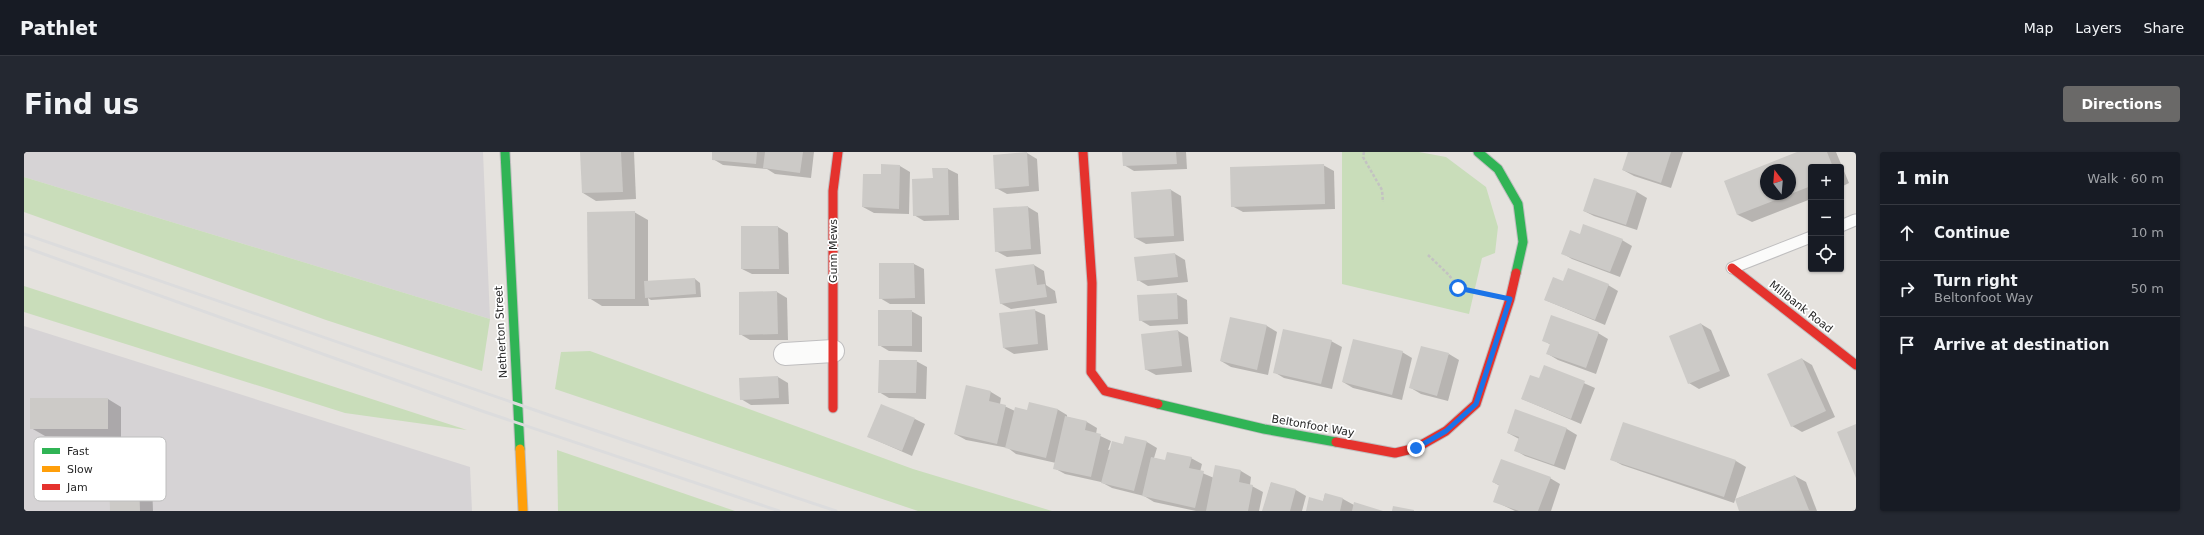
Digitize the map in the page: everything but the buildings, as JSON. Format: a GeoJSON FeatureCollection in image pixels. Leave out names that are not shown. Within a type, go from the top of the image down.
{"type":"FeatureCollection","features":[{"type":"Feature","properties":{"kind":"street","name":"Netherton Street"},"geometry":{"type":"LineString","coordinates":[[505,152],[523,511]]}},
{"type":"Feature","properties":{"kind":"street","name":"Gunn Mews"},"geometry":{"type":"LineString","coordinates":[[833,408],[834,191],[838,152]]}},
{"type":"Feature","properties":{"kind":"street","name":"Beltonfoot Way"},"geometry":{"type":"LineString","coordinates":[[1082,152],[1092,283],[1091,372],[1105,391],[1264,429],[1395,453],[1416,448],[1446,431],[1476,404],[1510,299],[1524,242],[1518,204],[1498,169],[1478,152]]}},
{"type":"Feature","properties":{"kind":"street","name":"Millbank Road"},"geometry":{"type":"LineString","coordinates":[[1732,268],[1856,365]]}},
{"type":"Feature","properties":{"kind":"street"},"geometry":{"type":"LineString","coordinates":[[785,354],[833,351]]}},
{"type":"Feature","properties":{"kind":"lane"},"geometry":{"type":"LineString","coordinates":[[1844,225],[1855,220]]}},
{"type":"Feature","properties":{"kind":"lane"},"geometry":{"type":"LineString","coordinates":[[1732,268],[1808,238]]}},
{"type":"Feature","properties":{"kind":"path"},"geometry":{"type":"LineString","coordinates":[[1364,152],[1363,157],[1382,190],[1383,202]]}},
{"type":"Feature","properties":{"kind":"path"},"geometry":{"type":"LineString","coordinates":[[1428,255],[1449,275],[1458,288],[1510,299]]}},
{"type":"Feature","properties":{"kind":"shaded area"},"geometry":{"type":"Polygon","coordinates":[[[24,152],[483,152],[490,319],[24,177],[24,152]]]}},
{"type":"Feature","properties":{"kind":"shaded area"},"geometry":{"type":"Polygon","coordinates":[[[24,326],[470,467],[472,511],[24,511],[24,326]]]}},
{"type":"Feature","properties":{"kind":"green space"},"geometry":{"type":"Polygon","coordinates":[[[1342,152],[1419,152],[1446,157],[1486,187],[1498,227],[1495,253],[1482,258],[1469,314],[1342,284],[1342,152]]]}},
{"type":"Feature","properties":{"kind":"green space"},"geometry":{"type":"Polygon","coordinates":[[[24,177],[490,319],[482,371],[326,320],[24,212],[24,177]]]}},
{"type":"Feature","properties":{"kind":"green space"},"geometry":{"type":"Polygon","coordinates":[[[24,286],[467,430],[345,413],[24,312],[24,286]]]}},
{"type":"Feature","properties":{"kind":"green space"},"geometry":{"type":"Polygon","coordinates":[[[590,351],[913,469],[1052,511],[918,511],[555,389],[561,352],[590,351]]]}},
{"type":"Feature","properties":{"kind":"green space"},"geometry":{"type":"Polygon","coordinates":[[[557,450],[735,511],[558,511],[557,450]]]}},
{"type":"Feature","properties":{"kind":"railway"},"geometry":{"type":"LineString","coordinates":[[24,234],[552,416],[836,511]]}},
{"type":"Feature","properties":{"kind":"railway"},"geometry":{"type":"LineString","coordinates":[[24,247],[482,411],[779,511]]}},
{"type":"Feature","properties":{"kind":"traffic: fast"},"geometry":{"type":"LineString","coordinates":[[505,152],[520,449]]}},
{"type":"Feature","properties":{"kind":"traffic: fast"},"geometry":{"type":"LineString","coordinates":[[1478,152],[1498,169],[1518,204],[1523,242],[1516,273]]}},
{"type":"Feature","properties":{"kind":"traffic: fast"},"geometry":{"type":"LineString","coordinates":[[1158,404],[1264,429],[1336,442]]}},
{"type":"Feature","properties":{"kind":"traffic: slow"},"geometry":{"type":"LineString","coordinates":[[520,449],[523,511]]}},
{"type":"Feature","properties":{"kind":"traffic: jam"},"geometry":{"type":"LineString","coordinates":[[833,408],[833,191],[838,152]]}},
{"type":"Feature","properties":{"kind":"traffic: jam"},"geometry":{"type":"LineString","coordinates":[[1083,152],[1092,283],[1091,372],[1105,391],[1158,404]]}},
{"type":"Feature","properties":{"kind":"traffic: jam"},"geometry":{"type":"LineString","coordinates":[[1732,268],[1856,365]]}},
{"type":"Feature","properties":{"kind":"traffic: jam"},"geometry":{"type":"LineString","coordinates":[[1336,442],[1395,453],[1416,448],[1446,431],[1476,404],[1510,299],[1516,273]]}},
{"type":"Feature","properties":{"kind":"route"},"geometry":{"type":"LineString","coordinates":[[1416,448],[1446,431],[1476,404],[1510,299],[1458,288]]}}]}
